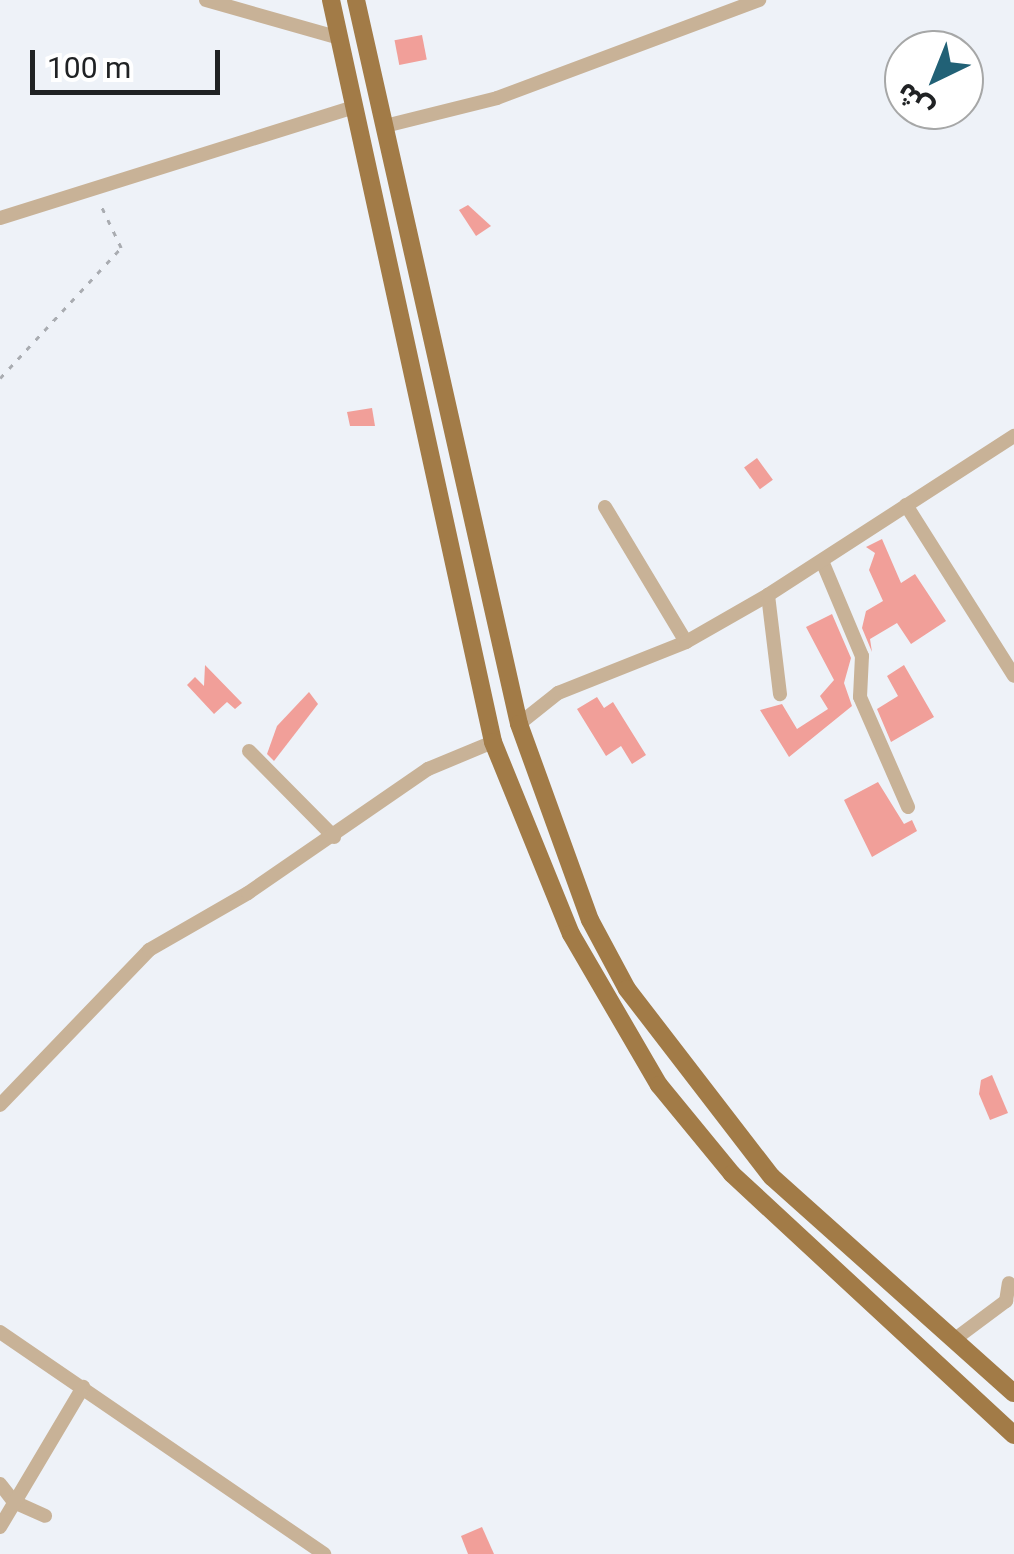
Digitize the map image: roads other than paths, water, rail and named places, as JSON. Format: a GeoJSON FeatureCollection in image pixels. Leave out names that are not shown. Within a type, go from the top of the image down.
{"type":"FeatureCollection","features":[{"type":"Feature","properties":{"kind":"main road"},"geometry":{"type":"LineString","coordinates":[[331,0],[493,742],[571,934],[659,1085],[732,1174],[1014,1435]]}},
{"type":"Feature","properties":{"kind":"main road"},"geometry":{"type":"LineString","coordinates":[[356,0],[518,724],[590,920],[638,1005],[772,1177],[1014,1393]]}},
{"type":"Feature","properties":{"kind":"street"},"geometry":{"type":"LineString","coordinates":[[206,0],[339,38]]}},
{"type":"Feature","properties":{"kind":"street"},"geometry":{"type":"LineString","coordinates":[[385,126],[497,98],[758,0]]}},
{"type":"Feature","properties":{"kind":"street"},"geometry":{"type":"LineString","coordinates":[[0,218],[355,107]]}},
{"type":"Feature","properties":{"kind":"street"},"geometry":{"type":"LineString","coordinates":[[518,724],[558,692],[686,642],[768,595],[1014,436]]}},
{"type":"Feature","properties":{"kind":"street"},"geometry":{"type":"LineString","coordinates":[[906,506],[1014,676]]}},
{"type":"Feature","properties":{"kind":"street"},"geometry":{"type":"LineString","coordinates":[[605,507],[686,642]]}},
{"type":"Feature","properties":{"kind":"street"},"geometry":{"type":"LineString","coordinates":[[822,561],[862,656],[860,698],[908,807]]}},
{"type":"Feature","properties":{"kind":"street"},"geometry":{"type":"LineString","coordinates":[[768,595],[780,694]]}},
{"type":"Feature","properties":{"kind":"street"},"geometry":{"type":"LineString","coordinates":[[0,1106],[149,950],[334,837],[428,769],[493,742]]}},
{"type":"Feature","properties":{"kind":"street"},"geometry":{"type":"LineString","coordinates":[[249,750],[334,837]]}},
{"type":"Feature","properties":{"kind":"street"},"geometry":{"type":"LineString","coordinates":[[954,1340],[1006,1301],[1009,1283]]}},
{"type":"Feature","properties":{"kind":"street"},"geometry":{"type":"LineString","coordinates":[[0,1332],[324,1554]]}},
{"type":"Feature","properties":{"kind":"street"},"geometry":{"type":"LineString","coordinates":[[0,1526],[83,1387]]}},
{"type":"Feature","properties":{"kind":"street"},"geometry":{"type":"LineString","coordinates":[[0,1484],[14,1502],[46,1516]]}}]}
